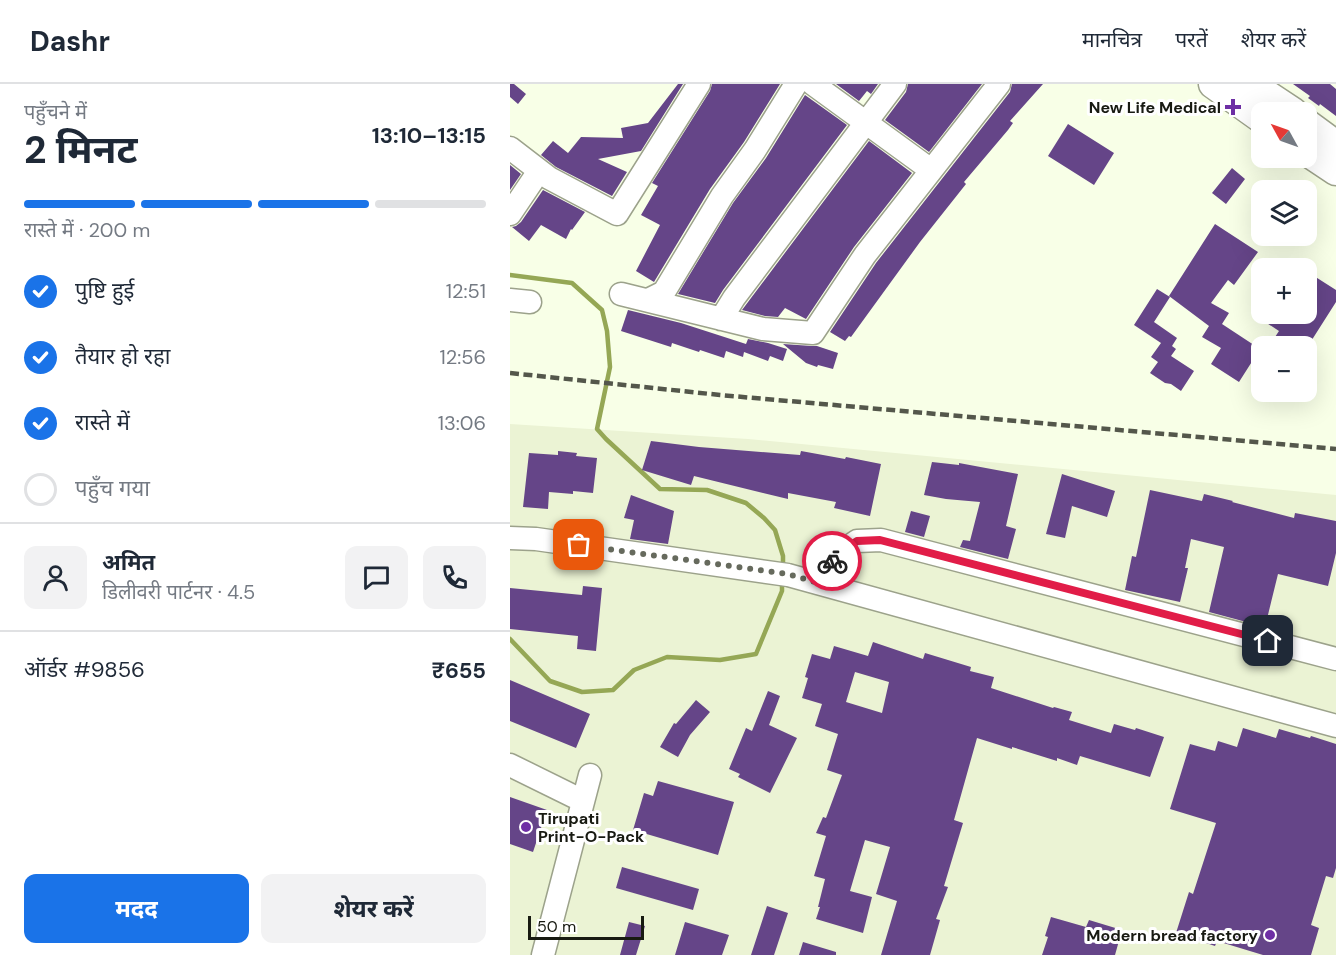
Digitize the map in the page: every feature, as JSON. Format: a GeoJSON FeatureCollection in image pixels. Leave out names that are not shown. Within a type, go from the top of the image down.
{"type":"FeatureCollection","features":[{"type":"Feature","properties":{"kind":"main road"},"geometry":{"type":"LineString","coordinates":[[1213,84],[1255,102]]}},
{"type":"Feature","properties":{"kind":"main road"},"geometry":{"type":"LineString","coordinates":[[1251,84],[1269,102]]}},
{"type":"Feature","properties":{"kind":"street"},"geometry":{"type":"LineString","coordinates":[[510,148],[549,178],[617,214],[699,84]]}},
{"type":"Feature","properties":{"kind":"street"},"geometry":{"type":"LineString","coordinates":[[648,300],[664,292],[722,196],[755,150],[796,84]]}},
{"type":"Feature","properties":{"kind":"street"},"geometry":{"type":"LineString","coordinates":[[813,84],[931,170]]}},
{"type":"Feature","properties":{"kind":"street"},"geometry":{"type":"LineString","coordinates":[[721,319],[895,84]]}},
{"type":"Feature","properties":{"kind":"street"},"geometry":{"type":"LineString","coordinates":[[621,294],[763,329],[813,333],[865,255],[999,84]]}},
{"type":"Feature","properties":{"kind":"street"},"geometry":{"type":"LineString","coordinates":[[510,214],[539,171]]}},
{"type":"Feature","properties":{"kind":"street"},"geometry":{"type":"LineString","coordinates":[[510,538],[536,539],[788,574],[1336,726]]}},
{"type":"Feature","properties":{"kind":"street"},"geometry":{"type":"LineString","coordinates":[[819,583],[835,556],[857,541],[880,540],[1336,658]]}},
{"type":"Feature","properties":{"kind":"street"},"geometry":{"type":"LineString","coordinates":[[510,765],[583,801]]}},
{"type":"Feature","properties":{"kind":"street"},"geometry":{"type":"LineString","coordinates":[[543,955],[590,775]]}},
{"type":"Feature","properties":{"kind":"shaded area"},"geometry":{"type":"Polygon","coordinates":[[[510,424],[748,439],[1336,495],[1336,955],[510,955],[510,424]]]}},
{"type":"Feature","properties":{"kind":"building"},"geometry":{"type":"Polygon","coordinates":[[[510,84],[514,84],[526,94],[518,104],[510,97],[510,84]]]}},
{"type":"Feature","properties":{"kind":"building"},"geometry":{"type":"Polygon","coordinates":[[[678,84],[683,84],[641,151],[598,159],[627,172],[612,196],[556,167],[541,155],[553,141],[568,153],[581,137],[623,138],[621,128],[648,123],[678,84]]]}},
{"type":"Feature","properties":{"kind":"building"},"geometry":{"type":"Polygon","coordinates":[[[712,84],[780,84],[744,142],[710,189],[654,282],[636,271],[660,225],[641,215],[658,186],[652,183],[710,91],[712,84]]]}},
{"type":"Feature","properties":{"kind":"building"},"geometry":{"type":"Polygon","coordinates":[[[836,84],[878,84],[871,94],[867,91],[859,101],[836,84]]]}},
{"type":"Feature","properties":{"kind":"building"},"geometry":{"type":"Polygon","coordinates":[[[908,84],[982,84],[929,152],[885,120],[906,92],[908,84]]]}},
{"type":"Feature","properties":{"kind":"building"},"geometry":{"type":"Polygon","coordinates":[[[1012,84],[1043,84],[1010,121],[1013,123],[1008,130],[964,182],[966,184],[920,242],[851,337],[849,336],[845,341],[830,332],[876,263],[1010,92],[1012,84]]]}},
{"type":"Feature","properties":{"kind":"building"},"geometry":{"type":"Polygon","coordinates":[[[1293,84],[1330,84],[1336,89],[1336,116],[1308,98],[1310,96],[1293,84]]]}},
{"type":"Feature","properties":{"kind":"building"},"geometry":{"type":"Polygon","coordinates":[[[805,95],[847,125],[715,303],[678,294],[733,203],[766,158],[805,95]]]}},
{"type":"Feature","properties":{"kind":"building"},"geometry":{"type":"Polygon","coordinates":[[[1068,124],[1114,153],[1094,185],[1048,156],[1068,124]]]}},
{"type":"Feature","properties":{"kind":"building"},"geometry":{"type":"Polygon","coordinates":[[[869,141],[912,173],[854,247],[806,319],[785,308],[778,317],[742,310],[869,141]]]}},
{"type":"Feature","properties":{"kind":"building"},"geometry":{"type":"Polygon","coordinates":[[[510,165],[521,174],[510,190],[510,165]]]}},
{"type":"Feature","properties":{"kind":"building"},"geometry":{"type":"Polygon","coordinates":[[[1232,168],[1245,179],[1226,204],[1212,193],[1232,168]]]}},
{"type":"Feature","properties":{"kind":"building"},"geometry":{"type":"Polygon","coordinates":[[[543,190],[585,212],[566,239],[541,225],[529,241],[512,227],[521,222],[543,190]]]}},
{"type":"Feature","properties":{"kind":"building"},"geometry":{"type":"Polygon","coordinates":[[[1215,224],[1258,252],[1251,258],[1251,262],[1234,285],[1228,280],[1211,303],[1229,313],[1222,324],[1251,343],[1251,363],[1239,382],[1211,364],[1221,348],[1202,337],[1209,326],[1169,296],[1215,224]]]}},
{"type":"Feature","properties":{"kind":"building"},"geometry":{"type":"Polygon","coordinates":[[[1317,278],[1336,290],[1336,302],[1314,336],[1276,336],[1279,331],[1268,324],[1317,324],[1317,278]]]}},
{"type":"Feature","properties":{"kind":"building"},"geometry":{"type":"Polygon","coordinates":[[[1157,289],[1170,297],[1154,322],[1177,338],[1172,346],[1176,349],[1171,356],[1194,371],[1181,391],[1150,373],[1158,362],[1151,357],[1161,343],[1134,325],[1157,289]]]}},
{"type":"Feature","properties":{"kind":"building"},"geometry":{"type":"Polygon","coordinates":[[[628,310],[681,323],[746,344],[748,339],[787,349],[783,361],[770,356],[768,361],[744,352],[743,357],[726,351],[724,358],[672,343],[671,347],[621,331],[628,310]]]}},
{"type":"Feature","properties":{"kind":"building"},"geometry":{"type":"Polygon","coordinates":[[[783,344],[817,346],[838,353],[833,369],[806,363],[783,344]]]}},
{"type":"Feature","properties":{"kind":"building"},"geometry":{"type":"Polygon","coordinates":[[[651,441],[800,455],[801,451],[881,464],[870,516],[834,508],[836,502],[788,493],[788,499],[694,476],[691,485],[642,470],[651,441]]]}},
{"type":"Feature","properties":{"kind":"building"},"geometry":{"type":"Polygon","coordinates":[[[558,451],[597,458],[593,493],[549,492],[548,509],[523,507],[529,453],[558,455],[558,451]]]}},
{"type":"Feature","properties":{"kind":"building"},"geometry":{"type":"Polygon","coordinates":[[[932,462],[959,465],[959,463],[1018,474],[1006,526],[1016,529],[1008,559],[960,547],[963,540],[970,541],[980,502],[924,495],[932,462]]]}},
{"type":"Feature","properties":{"kind":"building"},"geometry":{"type":"Polygon","coordinates":[[[1062,474],[1115,491],[1107,517],[1072,506],[1065,538],[1046,534],[1062,474]]]}},
{"type":"Feature","properties":{"kind":"building"},"geometry":{"type":"Polygon","coordinates":[[[1150,490],[1202,501],[1204,494],[1294,518],[1295,513],[1336,521],[1336,553],[1328,586],[1278,574],[1265,627],[1209,612],[1224,547],[1191,539],[1185,568],[1188,568],[1180,602],[1125,590],[1132,556],[1136,557],[1150,490]]]}},
{"type":"Feature","properties":{"kind":"building"},"geometry":{"type":"Polygon","coordinates":[[[631,495],[674,511],[668,544],[630,539],[634,520],[624,518],[631,495]]]}},
{"type":"Feature","properties":{"kind":"building"},"geometry":{"type":"Polygon","coordinates":[[[911,511],[930,516],[924,537],[905,532],[911,511]]]}},
{"type":"Feature","properties":{"kind":"building"},"geometry":{"type":"Polygon","coordinates":[[[583,586],[602,588],[596,651],[577,649],[578,636],[510,629],[510,588],[582,595],[583,586]]]}},
{"type":"Feature","properties":{"kind":"building"},"geometry":{"type":"Polygon","coordinates":[[[873,642],[923,659],[925,653],[971,667],[970,671],[994,677],[991,688],[1072,712],[1069,720],[1111,733],[1114,724],[1164,737],[1150,777],[1080,756],[1077,765],[977,738],[954,820],[963,823],[944,886],[948,887],[936,919],[940,920],[930,955],[881,955],[897,901],[876,894],[890,847],[865,840],[850,891],[872,897],[863,933],[816,919],[825,879],[814,876],[826,836],[816,833],[823,817],[826,818],[842,775],[827,770],[838,734],[815,726],[822,704],[802,698],[812,654],[830,659],[834,646],[868,656],[873,642]],[[855,672],[846,702],[882,713],[889,682],[855,672]]]}},
{"type":"Feature","properties":{"kind":"building"},"geometry":{"type":"Polygon","coordinates":[[[510,680],[590,714],[576,748],[510,721],[510,680]]]}},
{"type":"Feature","properties":{"kind":"building"},"geometry":{"type":"Polygon","coordinates":[[[768,691],[780,696],[769,725],[797,738],[770,793],[738,777],[740,774],[729,769],[746,728],[752,731],[768,691]]]}},
{"type":"Feature","properties":{"kind":"building"},"geometry":{"type":"Polygon","coordinates":[[[696,700],[710,712],[690,735],[678,757],[660,747],[674,723],[676,724],[696,700]]]}},
{"type":"Feature","properties":{"kind":"building"},"geometry":{"type":"Polygon","coordinates":[[[1243,728],[1276,738],[1279,729],[1336,744],[1336,868],[1333,878],[1326,876],[1311,925],[1319,928],[1311,955],[1263,955],[1217,941],[1215,946],[1176,933],[1189,892],[1193,894],[1216,823],[1170,809],[1190,744],[1215,751],[1218,741],[1237,747],[1243,728]]]}},
{"type":"Feature","properties":{"kind":"building"},"geometry":{"type":"Polygon","coordinates":[[[658,781],[734,802],[718,855],[633,830],[644,793],[653,796],[658,781]]]}},
{"type":"Feature","properties":{"kind":"building","name":"Tirupati Print-O-Pack"},"geometry":{"type":"Polygon","coordinates":[[[510,797],[547,810],[533,852],[510,844],[510,797]]]}},
{"type":"Feature","properties":{"kind":"building"},"geometry":{"type":"Polygon","coordinates":[[[622,867],[699,889],[693,910],[616,888],[622,867]]]}},
{"type":"Feature","properties":{"kind":"building"},"geometry":{"type":"Polygon","coordinates":[[[767,906],[788,913],[774,955],[751,955],[767,906]]]}},
{"type":"Feature","properties":{"kind":"building"},"geometry":{"type":"Polygon","coordinates":[[[1051,917],[1086,927],[1089,920],[1122,930],[1115,955],[1042,955],[1051,917]]]}},
{"type":"Feature","properties":{"kind":"building"},"geometry":{"type":"Polygon","coordinates":[[[629,922],[645,926],[636,955],[620,955],[629,922]]]}},
{"type":"Feature","properties":{"kind":"building"},"geometry":{"type":"Polygon","coordinates":[[[685,922],[729,935],[722,955],[675,955],[685,922]]]}},
{"type":"Feature","properties":{"kind":"building"},"geometry":{"type":"Polygon","coordinates":[[[803,942],[836,952],[836,955],[799,955],[803,942]]]}},
{"type":"Feature","properties":{"kind":"waterway"},"geometry":{"type":"LineString","coordinates":[[510,275],[572,283],[602,310],[607,331],[610,367],[597,429],[660,489],[707,490],[746,503],[775,530],[783,556],[783,567]]}},
{"type":"Feature","properties":{"kind":"waterway"},"geometry":{"type":"LineString","coordinates":[[510,639],[550,681],[582,692],[613,690],[634,670],[667,657],[720,660],[756,654],[782,591],[782,582]]}},
{"type":"Feature","properties":{"kind":"railway"},"geometry":{"type":"LineString","coordinates":[[510,373],[720,395],[1336,449]]}},
{"type":"Feature","properties":{"kind":"way so far"},"geometry":{"type":"LineString","coordinates":[[579,545],[788,574],[819,583],[832,561]]}},
{"type":"Feature","properties":{"kind":"place","name":"New Life Medical"},"geometry":{"type":"Point","coordinates":[1233,107]}},
{"type":"Feature","properties":{"kind":"place","name":"Tirupati Print-O-Pack"},"geometry":{"type":"Point","coordinates":[526,827]}},
{"type":"Feature","properties":{"kind":"place","name":"Modern bread factory"},"geometry":{"type":"Point","coordinates":[1270,935]}},
{"type":"Feature","properties":{"kind":"route"},"geometry":{"type":"LineString","coordinates":[[832,561],[835,556],[857,541],[880,540],[1268,641]]}}]}
